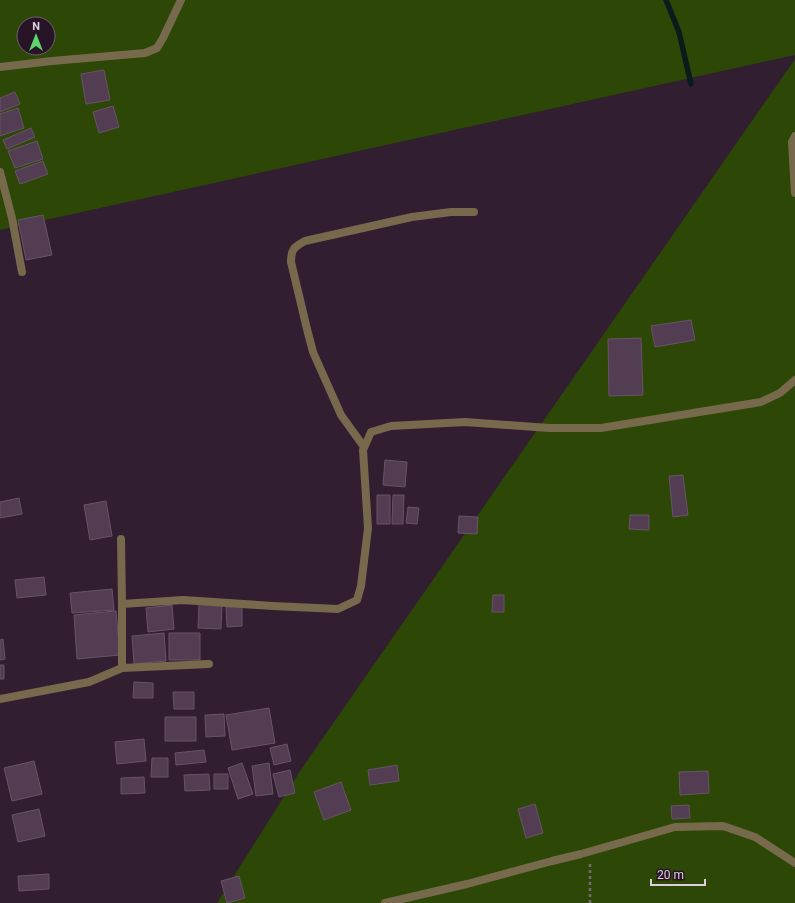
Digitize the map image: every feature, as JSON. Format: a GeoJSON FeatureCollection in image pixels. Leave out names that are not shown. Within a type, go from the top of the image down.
{"type":"FeatureCollection","features":[{"type":"Feature","properties":{"kind":"street"},"geometry":{"type":"LineString","coordinates":[[0,67],[145,53],[157,48],[181,0]]}},
{"type":"Feature","properties":{"kind":"street"},"geometry":{"type":"LineString","coordinates":[[795,136],[792,142],[795,193]]}},
{"type":"Feature","properties":{"kind":"street"},"geometry":{"type":"LineString","coordinates":[[0,172],[12,218],[22,272]]}},
{"type":"Feature","properties":{"kind":"street"},"geometry":{"type":"LineString","coordinates":[[364,447],[341,415],[313,352],[290,262],[290,254],[295,247],[305,241],[412,217],[451,212],[474,212]]}},
{"type":"Feature","properties":{"kind":"street"},"geometry":{"type":"LineString","coordinates":[[122,604],[183,600],[273,606],[338,608],[357,600],[361,586],[368,528],[363,450],[371,432],[391,426],[465,422],[549,428],[601,428],[762,402],[780,393],[795,380]]}},
{"type":"Feature","properties":{"kind":"street"},"geometry":{"type":"LineString","coordinates":[[121,539],[122,668]]}},
{"type":"Feature","properties":{"kind":"street"},"geometry":{"type":"LineString","coordinates":[[0,699],[89,682],[122,668],[209,664]]}},
{"type":"Feature","properties":{"kind":"street"},"geometry":{"type":"LineString","coordinates":[[385,903],[467,884],[675,827],[723,826],[755,837],[795,863]]}},
{"type":"Feature","properties":{"kind":"path"},"geometry":{"type":"LineString","coordinates":[[590,903],[591,851]]}},
{"type":"Feature","properties":{"kind":"green space"},"geometry":{"type":"Polygon","coordinates":[[[0,0],[795,0],[795,55],[0,230],[0,0]]]}},
{"type":"Feature","properties":{"kind":"green space"},"geometry":{"type":"Polygon","coordinates":[[[795,59],[795,903],[217,903],[302,768],[795,59]]]}},
{"type":"Feature","properties":{"kind":"building"},"geometry":{"type":"Polygon","coordinates":[[[104,70],[110,100],[86,104],[81,74],[104,70]]]}},
{"type":"Feature","properties":{"kind":"building"},"geometry":{"type":"Polygon","coordinates":[[[15,92],[20,104],[0,112],[0,98],[15,92]]]}},
{"type":"Feature","properties":{"kind":"building"},"geometry":{"type":"Polygon","coordinates":[[[113,106],[119,127],[99,133],[93,112],[113,106]]]}},
{"type":"Feature","properties":{"kind":"building"},"geometry":{"type":"Polygon","coordinates":[[[18,108],[24,128],[0,136],[0,114],[18,108]]]}},
{"type":"Feature","properties":{"kind":"building"},"geometry":{"type":"Polygon","coordinates":[[[31,128],[35,137],[7,149],[3,140],[31,128]]]}},
{"type":"Feature","properties":{"kind":"building"},"geometry":{"type":"Polygon","coordinates":[[[37,141],[43,159],[15,168],[8,151],[37,141]]]}},
{"type":"Feature","properties":{"kind":"building"},"geometry":{"type":"Polygon","coordinates":[[[43,161],[48,174],[20,184],[15,171],[43,161]]]}},
{"type":"Feature","properties":{"kind":"building"},"geometry":{"type":"Polygon","coordinates":[[[43,215],[52,255],[26,260],[18,220],[43,215]]]}},
{"type":"Feature","properties":{"kind":"building"},"geometry":{"type":"Polygon","coordinates":[[[691,320],[695,340],[655,347],[651,326],[691,320]]]}},
{"type":"Feature","properties":{"kind":"building"},"geometry":{"type":"Polygon","coordinates":[[[641,338],[643,395],[609,396],[608,339],[641,338]]]}},
{"type":"Feature","properties":{"kind":"building"},"geometry":{"type":"Polygon","coordinates":[[[385,460],[407,462],[405,487],[383,485],[385,460]]]}},
{"type":"Feature","properties":{"kind":"building"},"geometry":{"type":"Polygon","coordinates":[[[683,475],[688,515],[673,517],[669,476],[683,475]]]}},
{"type":"Feature","properties":{"kind":"building"},"geometry":{"type":"Polygon","coordinates":[[[377,495],[390,495],[390,524],[377,524],[377,495]]]}},
{"type":"Feature","properties":{"kind":"building"},"geometry":{"type":"Polygon","coordinates":[[[393,495],[404,495],[403,524],[392,524],[393,495]]]}},
{"type":"Feature","properties":{"kind":"building"},"geometry":{"type":"Polygon","coordinates":[[[19,498],[22,514],[0,518],[0,502],[19,498]]]}},
{"type":"Feature","properties":{"kind":"building"},"geometry":{"type":"Polygon","coordinates":[[[106,501],[112,536],[90,540],[84,505],[106,501]]]}},
{"type":"Feature","properties":{"kind":"building"},"geometry":{"type":"Polygon","coordinates":[[[408,507],[419,508],[417,524],[406,523],[408,507]]]}},
{"type":"Feature","properties":{"kind":"building"},"geometry":{"type":"Polygon","coordinates":[[[630,515],[649,515],[649,530],[629,529],[630,515]]]}},
{"type":"Feature","properties":{"kind":"building"},"geometry":{"type":"Polygon","coordinates":[[[459,516],[478,517],[477,534],[458,533],[459,516]]]}},
{"type":"Feature","properties":{"kind":"building"},"geometry":{"type":"Polygon","coordinates":[[[44,577],[46,595],[17,598],[15,580],[44,577]]]}},
{"type":"Feature","properties":{"kind":"building"},"geometry":{"type":"Polygon","coordinates":[[[112,589],[114,610],[72,613],[70,593],[112,589]]]}},
{"type":"Feature","properties":{"kind":"building"},"geometry":{"type":"Polygon","coordinates":[[[493,595],[504,595],[504,612],[492,612],[493,595]]]}},
{"type":"Feature","properties":{"kind":"building"},"geometry":{"type":"Polygon","coordinates":[[[199,603],[222,605],[221,629],[198,628],[199,603]]]}},
{"type":"Feature","properties":{"kind":"building"},"geometry":{"type":"Polygon","coordinates":[[[172,605],[174,629],[148,632],[146,608],[172,605]]]}},
{"type":"Feature","properties":{"kind":"building"},"geometry":{"type":"Polygon","coordinates":[[[242,606],[242,626],[227,627],[226,607],[242,606]]]}},
{"type":"Feature","properties":{"kind":"building"},"geometry":{"type":"Polygon","coordinates":[[[116,611],[120,655],[77,659],[74,615],[116,611]]]}},
{"type":"Feature","properties":{"kind":"building"},"geometry":{"type":"Polygon","coordinates":[[[164,633],[166,661],[134,664],[132,636],[164,633]]]}},
{"type":"Feature","properties":{"kind":"building"},"geometry":{"type":"Polygon","coordinates":[[[169,633],[200,633],[200,660],[169,660],[169,633]]]}},
{"type":"Feature","properties":{"kind":"building"},"geometry":{"type":"Polygon","coordinates":[[[3,639],[5,659],[0,660],[0,640],[3,639]]]}},
{"type":"Feature","properties":{"kind":"building"},"geometry":{"type":"Polygon","coordinates":[[[0,665],[4,665],[4,679],[0,679],[0,665]]]}},
{"type":"Feature","properties":{"kind":"building"},"geometry":{"type":"Polygon","coordinates":[[[134,682],[153,683],[153,698],[133,698],[134,682]]]}},
{"type":"Feature","properties":{"kind":"building"},"geometry":{"type":"Polygon","coordinates":[[[173,692],[194,692],[194,709],[174,709],[173,692]]]}},
{"type":"Feature","properties":{"kind":"building"},"geometry":{"type":"Polygon","coordinates":[[[269,708],[275,743],[232,750],[226,715],[269,708]]]}},
{"type":"Feature","properties":{"kind":"building"},"geometry":{"type":"Polygon","coordinates":[[[224,714],[225,736],[206,737],[205,715],[224,714]]]}},
{"type":"Feature","properties":{"kind":"building"},"geometry":{"type":"Polygon","coordinates":[[[165,717],[196,717],[196,741],[165,741],[165,717]]]}},
{"type":"Feature","properties":{"kind":"building"},"geometry":{"type":"Polygon","coordinates":[[[144,739],[146,761],[117,764],[115,742],[144,739]]]}},
{"type":"Feature","properties":{"kind":"building"},"geometry":{"type":"Polygon","coordinates":[[[287,744],[291,761],[274,765],[270,748],[287,744]]]}},
{"type":"Feature","properties":{"kind":"building"},"geometry":{"type":"Polygon","coordinates":[[[204,750],[206,762],[176,765],[175,753],[204,750]]]}},
{"type":"Feature","properties":{"kind":"building"},"geometry":{"type":"Polygon","coordinates":[[[152,758],[168,758],[168,777],[151,777],[152,758]]]}},
{"type":"Feature","properties":{"kind":"building"},"geometry":{"type":"Polygon","coordinates":[[[34,761],[42,794],[12,801],[4,768],[34,761]]]}},
{"type":"Feature","properties":{"kind":"building"},"geometry":{"type":"Polygon","coordinates":[[[242,763],[253,794],[238,799],[228,768],[242,763]]]}},
{"type":"Feature","properties":{"kind":"building"},"geometry":{"type":"Polygon","coordinates":[[[269,763],[273,794],[256,796],[252,766],[269,763]]]}},
{"type":"Feature","properties":{"kind":"building"},"geometry":{"type":"Polygon","coordinates":[[[397,765],[399,781],[370,785],[368,770],[397,765]]]}},
{"type":"Feature","properties":{"kind":"building"},"geometry":{"type":"Polygon","coordinates":[[[290,770],[295,793],[279,797],[273,774],[290,770]]]}},
{"type":"Feature","properties":{"kind":"building"},"geometry":{"type":"Polygon","coordinates":[[[708,771],[709,793],[680,795],[679,772],[708,771]]]}},
{"type":"Feature","properties":{"kind":"building"},"geometry":{"type":"Polygon","coordinates":[[[209,774],[210,790],[185,791],[184,775],[209,774]]]}},
{"type":"Feature","properties":{"kind":"building"},"geometry":{"type":"Polygon","coordinates":[[[214,774],[228,774],[228,789],[214,789],[214,774]]]}},
{"type":"Feature","properties":{"kind":"building"},"geometry":{"type":"Polygon","coordinates":[[[144,777],[145,793],[121,794],[121,778],[144,777]]]}},
{"type":"Feature","properties":{"kind":"building"},"geometry":{"type":"Polygon","coordinates":[[[341,782],[351,810],[324,820],[314,792],[341,782]]]}},
{"type":"Feature","properties":{"kind":"building"},"geometry":{"type":"Polygon","coordinates":[[[535,804],[543,833],[526,838],[518,809],[535,804]]]}},
{"type":"Feature","properties":{"kind":"building"},"geometry":{"type":"Polygon","coordinates":[[[689,805],[690,818],[672,819],[671,806],[689,805]]]}},
{"type":"Feature","properties":{"kind":"building"},"geometry":{"type":"Polygon","coordinates":[[[39,809],[45,836],[18,842],[12,815],[39,809]]]}},
{"type":"Feature","properties":{"kind":"building"},"geometry":{"type":"Polygon","coordinates":[[[49,874],[49,889],[19,891],[18,876],[49,874]]]}},
{"type":"Feature","properties":{"kind":"building"},"geometry":{"type":"Polygon","coordinates":[[[239,876],[245,898],[227,903],[221,881],[239,876]]]}},
{"type":"Feature","properties":{"kind":"waterway"},"geometry":{"type":"LineString","coordinates":[[666,0],[679,32],[691,84]]}}]}
